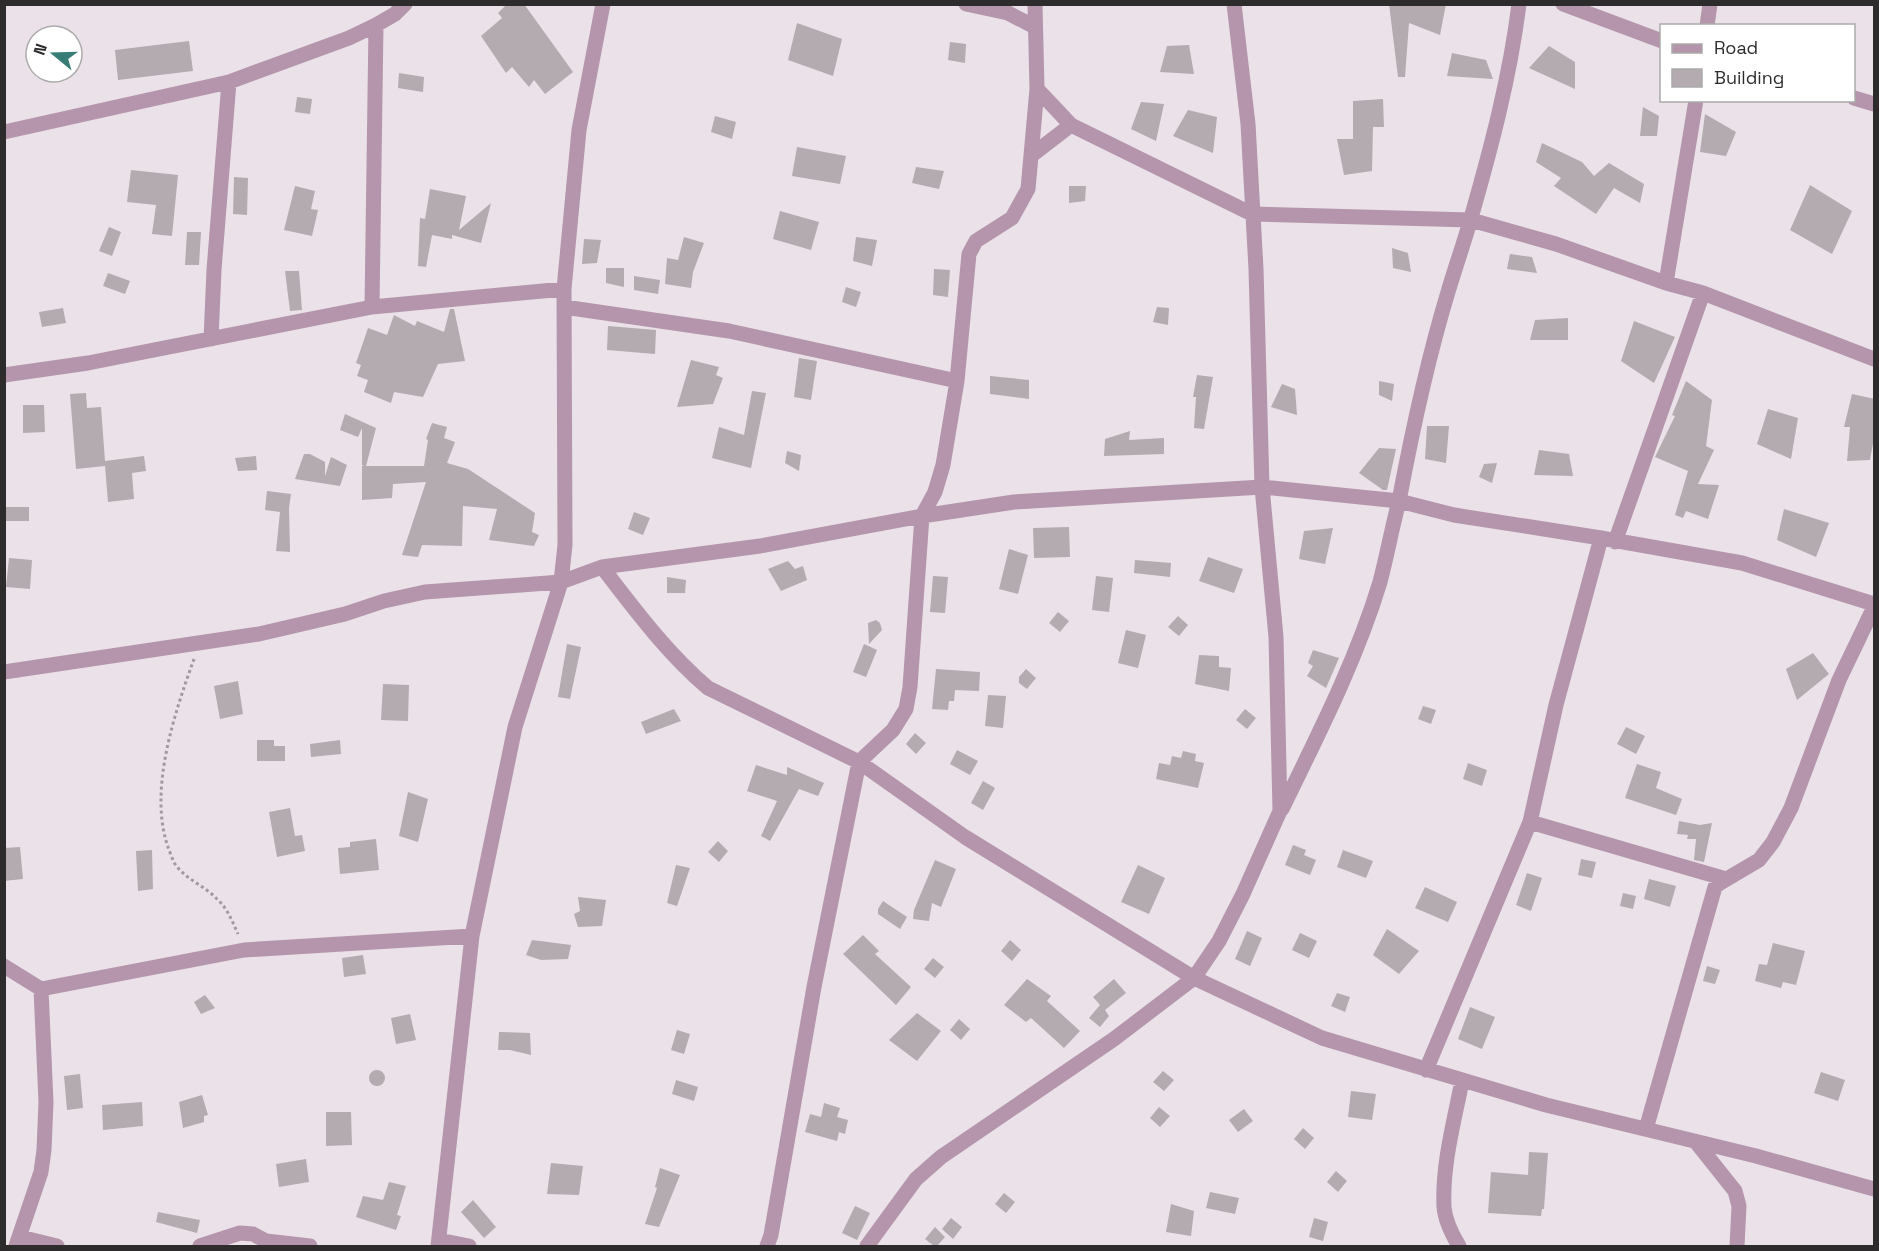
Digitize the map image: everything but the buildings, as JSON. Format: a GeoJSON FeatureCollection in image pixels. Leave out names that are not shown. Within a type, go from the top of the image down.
{"type":"FeatureCollection","features":[{"type":"Feature","properties":{"kind":"street"},"geometry":{"type":"LineString","coordinates":[[4,132],[229,82],[349,38],[376,26],[395,14],[405,4]]}},
{"type":"Feature","properties":{"kind":"street"},"geometry":{"type":"LineString","coordinates":[[469,1246],[439,1243],[472,936],[515,727],[561,582],[565,545],[564,289],[579,130],[603,4]]}},
{"type":"Feature","properties":{"kind":"street"},"geometry":{"type":"LineString","coordinates":[[966,4],[1008,13],[1035,27]]}},
{"type":"Feature","properties":{"kind":"street"},"geometry":{"type":"LineString","coordinates":[[767,1246],[771,1236],[814,987],[859,762],[893,730],[906,709],[910,687],[922,516],[935,492],[943,465],[957,381],[969,254],[976,241],[1012,218],[1028,189],[1037,89],[1035,4]]}},
{"type":"Feature","properties":{"kind":"street"},"geometry":{"type":"LineString","coordinates":[[1234,4],[1248,124],[1256,268],[1262,487],[1276,637],[1280,812]]}},
{"type":"Feature","properties":{"kind":"street"},"geometry":{"type":"LineString","coordinates":[[867,1246],[916,1179],[941,1156],[1114,1040],[1194,978],[1219,941],[1325,722],[1364,628],[1380,581],[1447,293],[1471,220],[1512,54],[1519,4]]}},
{"type":"Feature","properties":{"kind":"street"},"geometry":{"type":"LineString","coordinates":[[1563,4],[1660,40]]}},
{"type":"Feature","properties":{"kind":"street"},"geometry":{"type":"LineString","coordinates":[[1707,24],[1710,4]]}},
{"type":"Feature","properties":{"kind":"street"},"geometry":{"type":"LineString","coordinates":[[372,307],[376,26]]}},
{"type":"Feature","properties":{"kind":"street"},"geometry":{"type":"LineString","coordinates":[[211,339],[214,270],[229,82]]}},
{"type":"Feature","properties":{"kind":"street"},"geometry":{"type":"LineString","coordinates":[[1037,89],[1071,125],[1252,214],[1471,220],[1556,244],[1666,283],[1703,293],[1875,359]]}},
{"type":"Feature","properties":{"kind":"street"},"geometry":{"type":"LineString","coordinates":[[1855,98],[1875,104]]}},
{"type":"Feature","properties":{"kind":"street"},"geometry":{"type":"LineString","coordinates":[[1666,283],[1696,102]]}},
{"type":"Feature","properties":{"kind":"street"},"geometry":{"type":"LineString","coordinates":[[1032,155],[1071,125]]}},
{"type":"Feature","properties":{"kind":"street"},"geometry":{"type":"LineString","coordinates":[[4,375],[88,363],[372,307],[564,289]]}},
{"type":"Feature","properties":{"kind":"street"},"geometry":{"type":"LineString","coordinates":[[1426,1070],[1530,822],[1556,705],[1608,540],[1703,293]]}},
{"type":"Feature","properties":{"kind":"street"},"geometry":{"type":"LineString","coordinates":[[564,307],[729,331],[957,381]]}},
{"type":"Feature","properties":{"kind":"street"},"geometry":{"type":"LineString","coordinates":[[4,672],[259,634],[425,592],[561,582],[602,567],[760,546],[922,516],[1014,502],[1262,487],[1398,501],[1454,515],[1742,563],[1875,606],[1839,680],[1791,808],[1773,842],[1760,860],[1715,887],[1647,1129]]}},
{"type":"Feature","properties":{"kind":"street"},"geometry":{"type":"LineString","coordinates":[[602,567],[644,622],[708,688],[859,762],[965,837],[1194,978],[1322,1038],[1546,1106],[1756,1156],[1875,1189]]}},
{"type":"Feature","properties":{"kind":"street"},"geometry":{"type":"LineString","coordinates":[[1530,822],[1726,879]]}},
{"type":"Feature","properties":{"kind":"street"},"geometry":{"type":"LineString","coordinates":[[4,966],[41,989],[244,950],[472,936]]}},
{"type":"Feature","properties":{"kind":"street"},"geometry":{"type":"LineString","coordinates":[[41,989],[46,1102],[44,1150],[41,1172],[18,1242],[57,1246]]}},
{"type":"Feature","properties":{"kind":"street"},"geometry":{"type":"LineString","coordinates":[[1459,1246],[1444,1210],[1446,1170],[1462,1081]]}},
{"type":"Feature","properties":{"kind":"street"},"geometry":{"type":"LineString","coordinates":[[1696,1142],[1735,1191],[1739,1206],[1737,1246]]}},
{"type":"Feature","properties":{"kind":"street"},"geometry":{"type":"LineString","coordinates":[[200,1246],[240,1233],[253,1234],[266,1241],[310,1246]]}},
{"type":"Feature","properties":{"kind":"path"},"geometry":{"type":"LineString","coordinates":[[200,643],[178,703],[164,763],[162,810],[165,838],[175,864],[217,898],[229,913],[244,950]]}}]}
